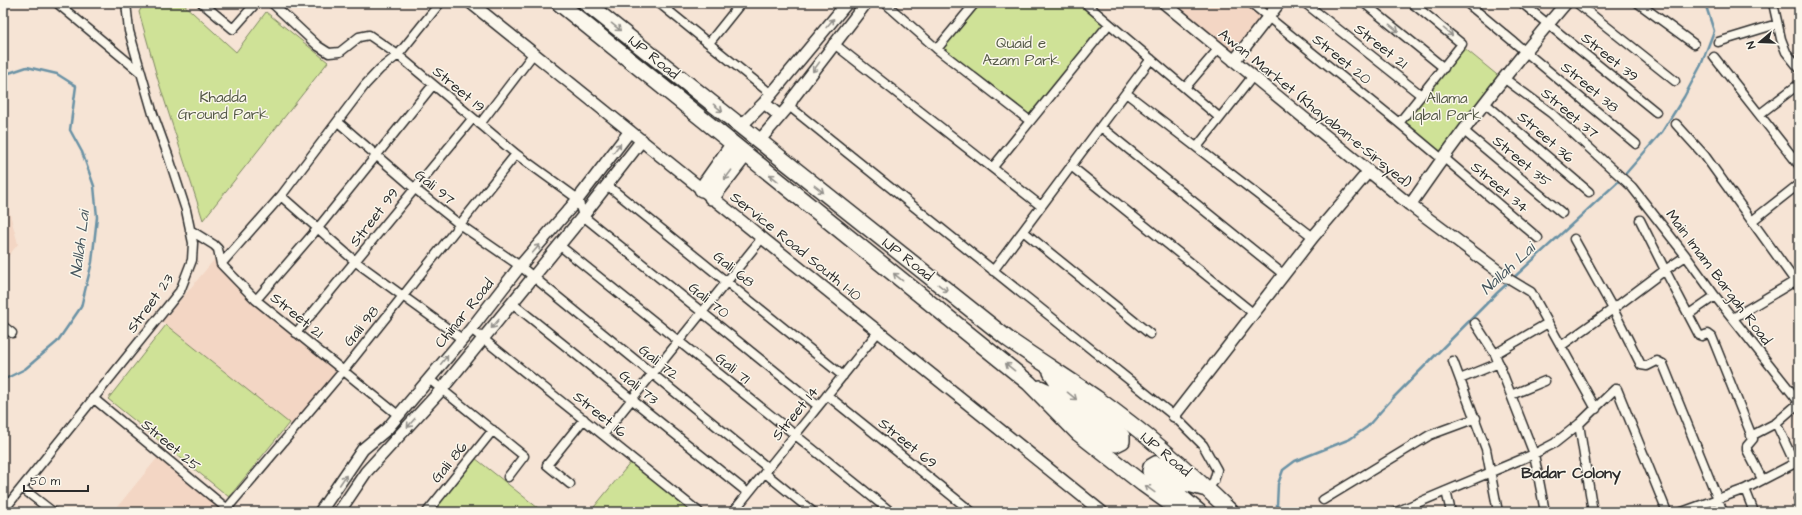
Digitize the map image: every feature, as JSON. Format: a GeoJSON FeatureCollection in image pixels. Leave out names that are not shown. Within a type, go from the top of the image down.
{"type":"FeatureCollection","features":[{"type":"Feature","properties":{"kind":"highway","name":"IJP Road"},"geometry":{"type":"LineString","coordinates":[[559,3],[1029,383],[1078,432],[1143,484],[1182,512]]}},
{"type":"Feature","properties":{"kind":"highway","name":"IJP Road"},"geometry":{"type":"LineString","coordinates":[[586,3],[1008,339],[1100,401],[1207,489],[1231,512]]}},
{"type":"Feature","properties":{"kind":"highway"},"geometry":{"type":"LineString","coordinates":[[707,193],[733,145]]}},
{"type":"Feature","properties":{"kind":"highway"},"geometry":{"type":"LineString","coordinates":[[707,193],[745,154]]}},
{"type":"Feature","properties":{"kind":"highway"},"geometry":{"type":"LineString","coordinates":[[1029,383],[1053,394],[1116,444],[1120,443],[1122,436],[1061,387],[1047,366]]}},
{"type":"Feature","properties":{"kind":"highway"},"geometry":{"type":"LineString","coordinates":[[1199,512],[1150,471],[1151,467],[1156,464],[1178,481],[1207,489]]}},
{"type":"Feature","properties":{"kind":"street"},"geometry":{"type":"LineString","coordinates":[[56,3],[141,73]]}},
{"type":"Feature","properties":{"kind":"street","name":"Street 23"},"geometry":{"type":"LineString","coordinates":[[3,511],[6,500],[22,488],[180,290],[192,260],[193,243],[186,210],[153,114],[141,73],[129,31],[126,3]]}},
{"type":"Feature","properties":{"kind":"street"},"geometry":{"type":"LineString","coordinates":[[202,3],[233,29],[256,3]]}},
{"type":"Feature","properties":{"kind":"street","name":"Street 19"},"geometry":{"type":"LineString","coordinates":[[272,3],[318,46],[329,53],[340,52],[360,36],[369,35],[398,55],[516,154],[578,199]]}},
{"type":"Feature","properties":{"kind":"street"},"geometry":{"type":"LineString","coordinates":[[221,264],[281,196],[338,122],[350,104],[380,69],[398,55],[440,3]]}},
{"type":"Feature","properties":{"kind":"street","name":"Service Road South I-10"},"geometry":{"type":"LineString","coordinates":[[471,3],[1102,512]]}},
{"type":"Feature","properties":{"kind":"street"},"geometry":{"type":"LineString","coordinates":[[659,3],[771,94],[791,102],[993,271],[1174,416],[1203,446],[1216,470],[1214,481],[1207,489]]}},
{"type":"Feature","properties":{"kind":"street"},"geometry":{"type":"LineString","coordinates":[[709,43],[742,3]]}},
{"type":"Feature","properties":{"kind":"street"},"geometry":{"type":"LineString","coordinates":[[741,126],[771,94],[847,3]]}},
{"type":"Feature","properties":{"kind":"street"},"geometry":{"type":"LineString","coordinates":[[758,141],[791,102],[833,43],[866,3]]}},
{"type":"Feature","properties":{"kind":"street"},"geometry":{"type":"LineString","coordinates":[[885,3],[937,49],[1030,121]]}},
{"type":"Feature","properties":{"kind":"street"},"geometry":{"type":"LineString","coordinates":[[937,49],[975,3]]}},
{"type":"Feature","properties":{"kind":"street"},"geometry":{"type":"LineString","coordinates":[[1085,3],[1220,118]]}},
{"type":"Feature","properties":{"kind":"street","name":"Awan Market (Khayaban-e-Sirsyed)"},"geometry":{"type":"LineString","coordinates":[[1164,3],[1410,205],[1506,277],[1531,292],[1596,409]]}},
{"type":"Feature","properties":{"kind":"street","name":"Street 20"},"geometry":{"type":"LineString","coordinates":[[1251,3],[1442,158]]}},
{"type":"Feature","properties":{"kind":"street"},"geometry":{"type":"LineString","coordinates":[[1234,61],[1279,3]]}},
{"type":"Feature","properties":{"kind":"street","name":"Street 21"},"geometry":{"type":"LineString","coordinates":[[1305,3],[1421,95]]}},
{"type":"Feature","properties":{"kind":"street"},"geometry":{"type":"LineString","coordinates":[[1364,3],[1444,68]]}},
{"type":"Feature","properties":{"kind":"street"},"geometry":{"type":"LineString","coordinates":[[1398,123],[1462,44],[1412,3]]}},
{"type":"Feature","properties":{"kind":"street","name":"Street 38"},"geometry":{"type":"LineString","coordinates":[[1467,3],[1636,144]]}},
{"type":"Feature","properties":{"kind":"street","name":"Street 39"},"geometry":{"type":"LineString","coordinates":[[1522,3],[1547,25],[1656,112]]}},
{"type":"Feature","properties":{"kind":"street","name":"Awan Market (Khayaban-e-Sirsyed)"},"geometry":{"type":"LineString","coordinates":[[1410,205],[1442,158],[1566,3]]}},
{"type":"Feature","properties":{"kind":"street"},"geometry":{"type":"LineString","coordinates":[[1577,3],[1675,82]]}},
{"type":"Feature","properties":{"kind":"street"},"geometry":{"type":"LineString","coordinates":[[1638,3],[1694,44]]}},
{"type":"Feature","properties":{"kind":"street"},"geometry":{"type":"LineString","coordinates":[[1773,3],[1786,52],[1799,68]]}},
{"type":"Feature","properties":{"kind":"street"},"geometry":{"type":"LineString","coordinates":[[993,167],[1109,24]]}},
{"type":"Feature","properties":{"kind":"street"},"geometry":{"type":"LineString","coordinates":[[1718,42],[1778,24]]}},
{"type":"Feature","properties":{"kind":"street"},"geometry":{"type":"LineString","coordinates":[[833,43],[1041,206]]}},
{"type":"Feature","properties":{"kind":"street"},"geometry":{"type":"LineString","coordinates":[[1185,88],[1219,48]]}},
{"type":"Feature","properties":{"kind":"street"},"geometry":{"type":"LineString","coordinates":[[480,124],[534,53]]}},
{"type":"Feature","properties":{"kind":"street"},"geometry":{"type":"LineString","coordinates":[[1714,57],[1798,163]]}},
{"type":"Feature","properties":{"kind":"street"},"geometry":{"type":"LineString","coordinates":[[993,271],[1151,60]]}},
{"type":"Feature","properties":{"kind":"street"},"geometry":{"type":"LineString","coordinates":[[1197,147],[1253,76]]}},
{"type":"Feature","properties":{"kind":"street","name":"Street 37"},"geometry":{"type":"LineString","coordinates":[[1505,79],[1551,113],[1616,171]]}},
{"type":"Feature","properties":{"kind":"street"},"geometry":{"type":"LineString","coordinates":[[1760,114],[1799,84]]}},
{"type":"Feature","properties":{"kind":"street"},"geometry":{"type":"LineString","coordinates":[[256,300],[318,228],[433,85]]}},
{"type":"Feature","properties":{"kind":"street"},"geometry":{"type":"LineString","coordinates":[[1126,93],[1313,236]]}},
{"type":"Feature","properties":{"kind":"street"},"geometry":{"type":"LineString","coordinates":[[771,94],[780,116]]}},
{"type":"Feature","properties":{"kind":"street","name":"Street 36"},"geometry":{"type":"LineString","coordinates":[[1486,104],[1589,192]]}},
{"type":"Feature","properties":{"kind":"street","name":"Street 99"},"geometry":{"type":"LineString","coordinates":[[296,333],[473,118]]}},
{"type":"Feature","properties":{"kind":"street","name":"Gali 97"},"geometry":{"type":"LineString","coordinates":[[338,122],[414,188],[459,224],[520,266],[532,278]]}},
{"type":"Feature","properties":{"kind":"street"},"geometry":{"type":"LineString","coordinates":[[1676,124],[1704,156],[1798,282],[1733,318]]}},
{"type":"Feature","properties":{"kind":"street"},"geometry":{"type":"LineString","coordinates":[[1101,127],[1283,274]]}},
{"type":"Feature","properties":{"kind":"street","name":"Chinar Road"},"geometry":{"type":"LineString","coordinates":[[320,512],[363,449],[387,429],[398,414],[471,329],[520,266],[578,199],[630,131]]}},
{"type":"Feature","properties":{"kind":"street","name":"Street 35"},"geometry":{"type":"LineString","coordinates":[[1464,131],[1562,214]]}},
{"type":"Feature","properties":{"kind":"street","name":"Chinar Road"},"geometry":{"type":"LineString","coordinates":[[339,512],[366,472],[442,389],[583,216],[642,140]]}},
{"type":"Feature","properties":{"kind":"street","name":"Gali 98"},"geometry":{"type":"LineString","coordinates":[[227,511],[344,370],[516,154]]}},
{"type":"Feature","properties":{"kind":"street","name":"Street 34"},"geometry":{"type":"LineString","coordinates":[[1442,158],[1538,238]]}},
{"type":"Feature","properties":{"kind":"street"},"geometry":{"type":"LineString","coordinates":[[1071,166],[1253,313]]}},
{"type":"Feature","properties":{"kind":"street"},"geometry":{"type":"LineString","coordinates":[[1174,416],[1313,236],[1368,171]]}},
{"type":"Feature","properties":{"kind":"street","name":"Main Imam Bargah Road"},"geometry":{"type":"LineString","coordinates":[[1616,171],[1632,187],[1799,403]]}},
{"type":"Feature","properties":{"kind":"street"},"geometry":{"type":"LineString","coordinates":[[1752,221],[1799,184]]}},
{"type":"Feature","properties":{"kind":"street","name":"Gali 68"},"geometry":{"type":"LineString","coordinates":[[607,185],[843,376]]}},
{"type":"Feature","properties":{"kind":"street"},"geometry":{"type":"LineString","coordinates":[[281,196],[356,262],[462,339]]}},
{"type":"Feature","properties":{"kind":"street"},"geometry":{"type":"LineString","coordinates":[[578,199],[583,216]]}},
{"type":"Feature","properties":{"kind":"street","name":"Gali 70"},"geometry":{"type":"LineString","coordinates":[[583,216],[818,406]]}},
{"type":"Feature","properties":{"kind":"street"},"geometry":{"type":"LineString","coordinates":[[1640,220],[1699,335],[1702,336],[1708,334],[1712,337],[1753,440],[1747,446],[1746,450],[1762,479]]}},
{"type":"Feature","properties":{"kind":"street","name":"Street 21"},"geometry":{"type":"LineString","coordinates":[[190,230],[214,245],[218,250],[221,264],[256,300],[398,414]]}},
{"type":"Feature","properties":{"kind":"street"},"geometry":{"type":"LineString","coordinates":[[1023,231],[1150,334]]}},
{"type":"Feature","properties":{"kind":"street"},"geometry":{"type":"LineString","coordinates":[[603,434],[762,238]]}},
{"type":"Feature","properties":{"kind":"street"},"geometry":{"type":"LineString","coordinates":[[1574,239],[1613,309],[1641,365],[1647,366],[1657,361],[1662,364],[1723,512]]}},
{"type":"Feature","properties":{"kind":"street","name":"Gali 71"},"geometry":{"type":"LineString","coordinates":[[559,245],[890,512]]}},
{"type":"Feature","properties":{"kind":"street"},"geometry":{"type":"LineString","coordinates":[[1561,346],[1686,256]]}},
{"type":"Feature","properties":{"kind":"street","name":"Gali 72"},"geometry":{"type":"LineString","coordinates":[[532,278],[652,374],[813,512]]}},
{"type":"Feature","properties":{"kind":"street"},"geometry":{"type":"LineString","coordinates":[[1689,314],[1715,296]]}},
{"type":"Feature","properties":{"kind":"street","name":"Gali 73"},"geometry":{"type":"LineString","coordinates":[[512,303],[748,493]]}},
{"type":"Feature","properties":{"kind":"street"},"geometry":{"type":"LineString","coordinates":[[1475,323],[1499,363],[1534,454],[1545,512]]}},
{"type":"Feature","properties":{"kind":"street"},"geometry":{"type":"LineString","coordinates":[[1494,354],[1548,323]]}},
{"type":"Feature","properties":{"kind":"street"},"geometry":{"type":"LineString","coordinates":[[3,326],[12,333]]}},
{"type":"Feature","properties":{"kind":"street","name":"Street 16"},"geometry":{"type":"LineString","coordinates":[[471,329],[699,512]]}},
{"type":"Feature","properties":{"kind":"street","name":"Street 14"},"geometry":{"type":"LineString","coordinates":[[733,512],[878,332]]}},
{"type":"Feature","properties":{"kind":"street"},"geometry":{"type":"LineString","coordinates":[[1452,361],[1476,418],[1486,449],[1498,512]]}},
{"type":"Feature","properties":{"kind":"street"},"geometry":{"type":"LineString","coordinates":[[1460,379],[1499,363]]}},
{"type":"Feature","properties":{"kind":"street"},"geometry":{"type":"LineString","coordinates":[[429,379],[524,456],[508,477]]}},
{"type":"Feature","properties":{"kind":"street"},"geometry":{"type":"LineString","coordinates":[[1511,395],[1545,381]]}},
{"type":"Feature","properties":{"kind":"street"},"geometry":{"type":"LineString","coordinates":[[1396,512],[1534,454],[1555,443],[1596,409],[1611,391],[1617,389],[1667,512]]}},
{"type":"Feature","properties":{"kind":"street","name":"Street 69"},"geometry":{"type":"LineString","coordinates":[[827,395],[972,512]]}},
{"type":"Feature","properties":{"kind":"street","name":"Street 25"},"geometry":{"type":"LineString","coordinates":[[93,398],[227,511]]}},
{"type":"Feature","properties":{"kind":"street"},"geometry":{"type":"LineString","coordinates":[[1751,436],[1776,423],[1799,403]]}},
{"type":"Feature","properties":{"kind":"street"},"geometry":{"type":"LineString","coordinates":[[1323,500],[1430,435],[1476,418]]}},
{"type":"Feature","properties":{"kind":"street"},"geometry":{"type":"LineString","coordinates":[[570,484],[547,465],[584,419]]}},
{"type":"Feature","properties":{"kind":"street"},"geometry":{"type":"LineString","coordinates":[[1682,512],[1745,489],[1797,462],[1776,423]]}},
{"type":"Feature","properties":{"kind":"street"},"geometry":{"type":"LineString","coordinates":[[1579,424],[1593,512]]}},
{"type":"Feature","properties":{"kind":"street","name":"Gali 86"},"geometry":{"type":"LineString","coordinates":[[427,512],[493,430]]}},
{"type":"Feature","properties":{"kind":"street"},"geometry":{"type":"LineString","coordinates":[[22,488],[53,512]]}},
{"type":"Feature","properties":{"kind":"street"},"geometry":{"type":"LineString","coordinates":[[1745,489],[1754,512]]}},
{"type":"Feature","properties":{"kind":"street"},"geometry":{"type":"LineString","coordinates":[[1446,491],[1451,512]]}},
{"type":"Feature","properties":{"kind":"shaded area"},"geometry":{"type":"Polygon","coordinates":[[[1171,3],[1243,3],[1261,17],[1232,53],[1171,3]]]}},
{"type":"Feature","properties":{"kind":"shaded area"},"geometry":{"type":"Polygon","coordinates":[[[3,188],[18,244],[3,263],[3,188]]]}},
{"type":"Feature","properties":{"kind":"shaded area"},"geometry":{"type":"Polygon","coordinates":[[[214,260],[342,367],[292,426],[162,322],[214,260]]]}},
{"type":"Feature","properties":{"kind":"shaded area"},"geometry":{"type":"Polygon","coordinates":[[[158,457],[222,509],[220,512],[113,512],[158,457]]]}},
{"type":"Feature","properties":{"kind":"green space","name":"Khadda Ground Park"},"geometry":{"type":"Polygon","coordinates":[[[144,3],[182,3],[236,52],[266,12],[328,62],[203,220],[158,80],[139,12],[144,3]]]}},
{"type":"Feature","properties":{"kind":"green space","name":"Quaid e Azam Park"},"geometry":{"type":"Polygon","coordinates":[[[975,3],[1085,3],[1109,24],[1030,121],[937,49],[975,3]]]}},
{"type":"Feature","properties":{"kind":"green space","name":"Allama Iqbal Park"},"geometry":{"type":"Polygon","coordinates":[[[1463,47],[1502,79],[1441,154],[1402,122],[1463,47]]]}},
{"type":"Feature","properties":{"kind":"green space"},"geometry":{"type":"Polygon","coordinates":[[[166,325],[289,423],[229,497],[108,399],[166,325]]]}},
{"type":"Feature","properties":{"kind":"green space"},"geometry":{"type":"Polygon","coordinates":[[[475,458],[543,512],[433,512],[475,458]]]}},
{"type":"Feature","properties":{"kind":"green space"},"geometry":{"type":"Polygon","coordinates":[[[631,462],[697,512],[590,512],[631,462]]]}},
{"type":"Feature","properties":{"kind":"waterway","name":"Nallah Lai"},"geometry":{"type":"LineString","coordinates":[[1274,512],[1277,506],[1278,484],[1283,470],[1295,461],[1350,439],[1367,427],[1392,399],[1497,293],[1621,179],[1662,132],[1684,97],[1701,65],[1714,31],[1705,3]]}},
{"type":"Feature","properties":{"kind":"waterway","name":"Nallah Lai"},"geometry":{"type":"LineString","coordinates":[[3,75],[27,67],[57,74],[76,86],[70,130],[82,152],[94,186],[97,217],[92,262],[81,307],[57,342],[25,369],[3,380]]}},
{"type":"Feature","properties":{"kind":"waterway"},"geometry":{"type":"LineString","coordinates":[[1277,506],[1283,512]]}},
{"type":"Feature","properties":{"kind":"district","name":"Badar Colony"},"geometry":{"type":"Point","coordinates":[1571,472]}}]}
